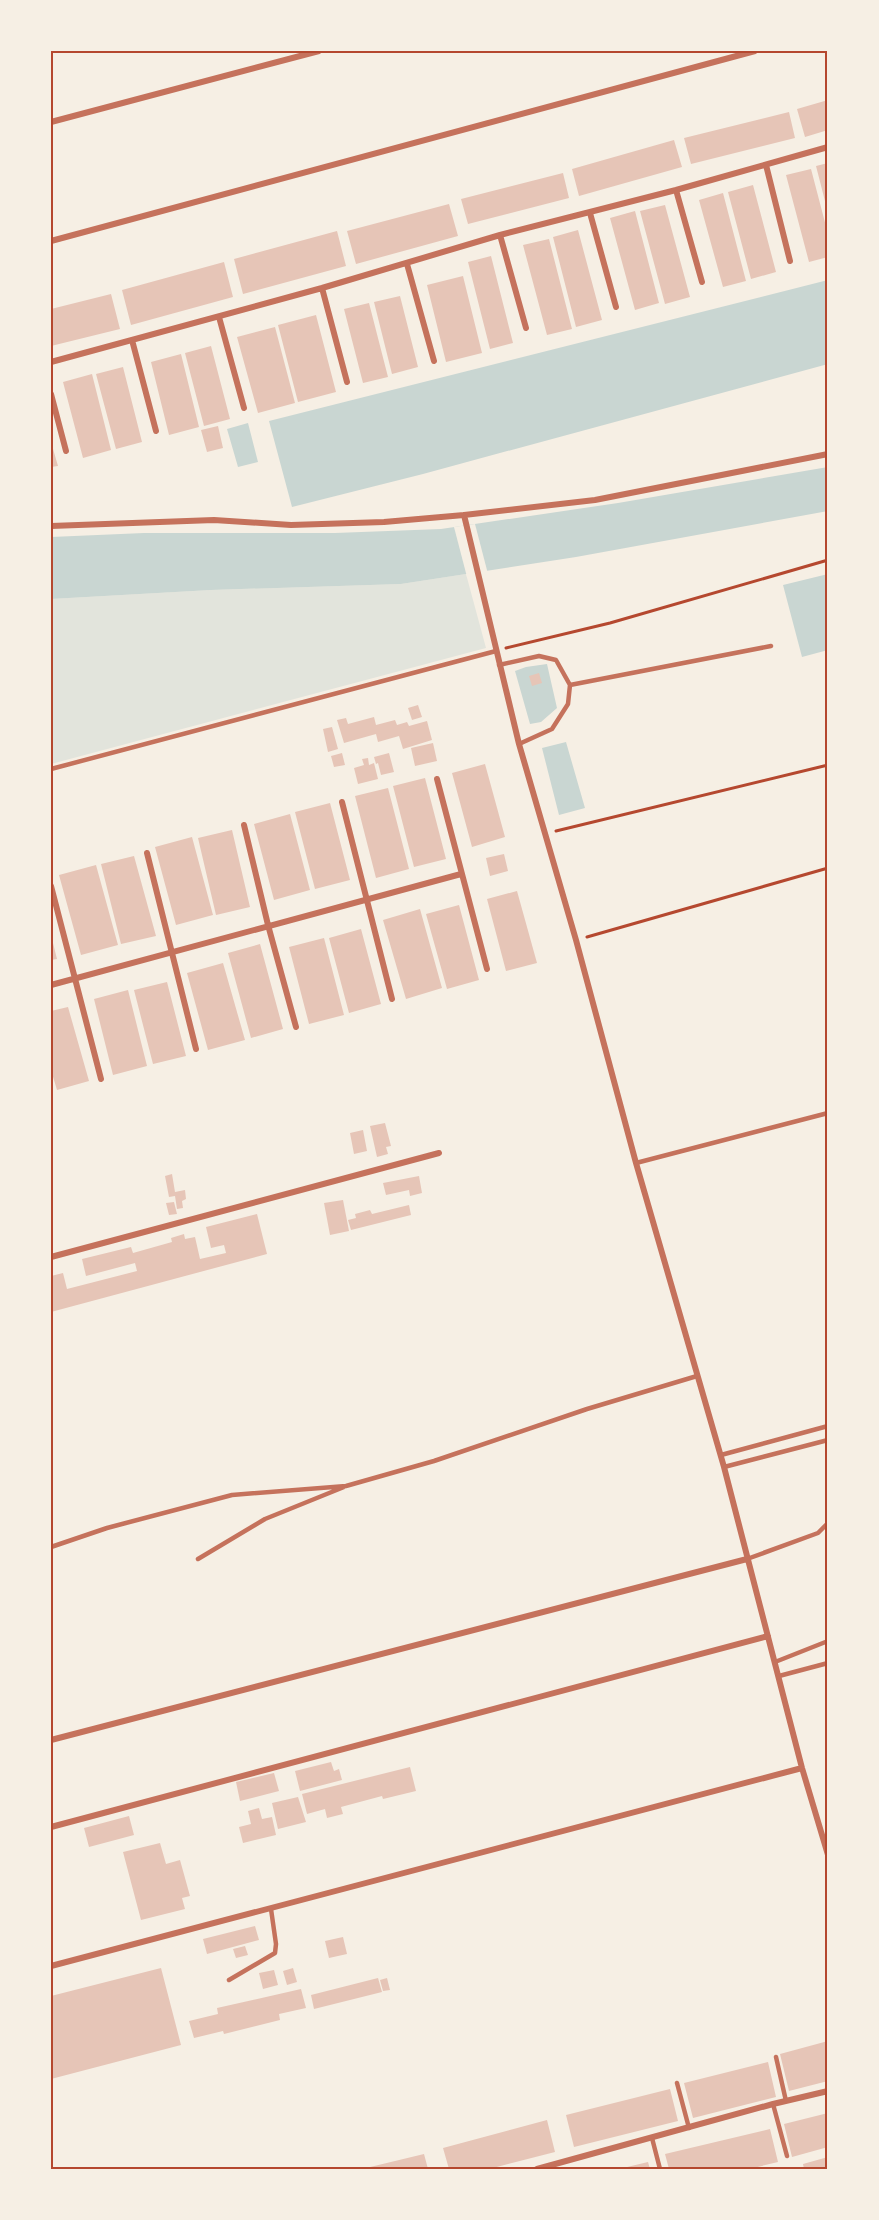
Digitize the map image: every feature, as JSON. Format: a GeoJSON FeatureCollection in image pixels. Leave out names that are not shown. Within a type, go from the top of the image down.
{"type":"FeatureCollection","features":[{"type":"Feature","properties":{"kind":"street"},"geometry":{"type":"LineString","coordinates":[[51,122],[319,51]]}},
{"type":"Feature","properties":{"kind":"street"},"geometry":{"type":"LineString","coordinates":[[51,241],[728,55],[755,51]]}},
{"type":"Feature","properties":{"kind":"street"},"geometry":{"type":"LineString","coordinates":[[51,362],[407,264],[500,235],[676,190],[828,147]]}},
{"type":"Feature","properties":{"kind":"street"},"geometry":{"type":"LineString","coordinates":[[766,165],[790,261]]}},
{"type":"Feature","properties":{"kind":"street"},"geometry":{"type":"LineString","coordinates":[[676,190],[702,282]]}},
{"type":"Feature","properties":{"kind":"street"},"geometry":{"type":"LineString","coordinates":[[590,213],[616,307]]}},
{"type":"Feature","properties":{"kind":"street"},"geometry":{"type":"LineString","coordinates":[[500,235],[526,328]]}},
{"type":"Feature","properties":{"kind":"street"},"geometry":{"type":"LineString","coordinates":[[407,264],[434,361]]}},
{"type":"Feature","properties":{"kind":"street"},"geometry":{"type":"LineString","coordinates":[[322,288],[347,381]]}},
{"type":"Feature","properties":{"kind":"street"},"geometry":{"type":"LineString","coordinates":[[219,317],[244,408]]}},
{"type":"Feature","properties":{"kind":"street"},"geometry":{"type":"LineString","coordinates":[[132,340],[156,431]]}},
{"type":"Feature","properties":{"kind":"street"},"geometry":{"type":"LineString","coordinates":[[51,394],[66,452]]}},
{"type":"Feature","properties":{"kind":"street"},"geometry":{"type":"LineString","coordinates":[[51,526],[214,520],[291,525],[384,522],[464,515],[595,500],[828,454]]}},
{"type":"Feature","properties":{"kind":"street"},"geometry":{"type":"LineString","coordinates":[[464,515],[519,744],[576,940],[636,1163],[721,1455],[802,1768],[828,1855]]}},
{"type":"Feature","properties":{"kind":"street"},"geometry":{"type":"LineString","coordinates":[[437,779],[487,969]]}},
{"type":"Feature","properties":{"kind":"street"},"geometry":{"type":"LineString","coordinates":[[342,802],[392,999]]}},
{"type":"Feature","properties":{"kind":"street"},"geometry":{"type":"LineString","coordinates":[[244,825],[296,1027]]}},
{"type":"Feature","properties":{"kind":"street"},"geometry":{"type":"LineString","coordinates":[[147,853],[196,1049]]}},
{"type":"Feature","properties":{"kind":"street"},"geometry":{"type":"LineString","coordinates":[[51,985],[365,898],[461,874]]}},
{"type":"Feature","properties":{"kind":"street"},"geometry":{"type":"LineString","coordinates":[[51,886],[101,1079]]}},
{"type":"Feature","properties":{"kind":"street"},"geometry":{"type":"LineString","coordinates":[[51,1257],[439,1153]]}},
{"type":"Feature","properties":{"kind":"street"},"geometry":{"type":"LineString","coordinates":[[51,1740],[747,1559]]}},
{"type":"Feature","properties":{"kind":"street"},"geometry":{"type":"LineString","coordinates":[[51,1827],[768,1636]]}},
{"type":"Feature","properties":{"kind":"street"},"geometry":{"type":"LineString","coordinates":[[51,1966],[802,1768]]}},
{"type":"Feature","properties":{"kind":"street"},"geometry":{"type":"LineString","coordinates":[[537,2169],[828,2091]]}},
{"type":"Feature","properties":{"kind":"lane"},"geometry":{"type":"LineString","coordinates":[[570,685],[771,646]]}},
{"type":"Feature","properties":{"kind":"lane"},"geometry":{"type":"LineString","coordinates":[[51,769],[496,651]]}},
{"type":"Feature","properties":{"kind":"lane"},"geometry":{"type":"LineString","coordinates":[[499,665],[539,656],[556,660],[570,685],[568,704],[552,729],[519,744]]}},
{"type":"Feature","properties":{"kind":"lane"},"geometry":{"type":"LineString","coordinates":[[636,1163],[828,1113]]}},
{"type":"Feature","properties":{"kind":"lane"},"geometry":{"type":"LineString","coordinates":[[198,1559],[265,1519],[346,1486],[434,1461],[587,1409],[697,1376]]}},
{"type":"Feature","properties":{"kind":"lane"},"geometry":{"type":"LineString","coordinates":[[721,1455],[828,1426]]}},
{"type":"Feature","properties":{"kind":"lane"},"geometry":{"type":"LineString","coordinates":[[724,1467],[828,1440]]}},
{"type":"Feature","properties":{"kind":"lane"},"geometry":{"type":"LineString","coordinates":[[51,1546],[107,1528],[232,1495],[346,1486]]}},
{"type":"Feature","properties":{"kind":"lane"},"geometry":{"type":"LineString","coordinates":[[747,1559],[818,1533],[828,1523]]}},
{"type":"Feature","properties":{"kind":"lane"},"geometry":{"type":"LineString","coordinates":[[775,1662],[828,1641]]}},
{"type":"Feature","properties":{"kind":"lane"},"geometry":{"type":"LineString","coordinates":[[779,1676],[828,1663]]}},
{"type":"Feature","properties":{"kind":"lane"},"geometry":{"type":"LineString","coordinates":[[229,1980],[275,1953],[272,1909]]}},
{"type":"Feature","properties":{"kind":"lane"},"geometry":{"type":"LineString","coordinates":[[776,2057],[786,2101]]}},
{"type":"Feature","properties":{"kind":"lane"},"geometry":{"type":"LineString","coordinates":[[677,2083],[689,2128]]}},
{"type":"Feature","properties":{"kind":"lane"},"geometry":{"type":"LineString","coordinates":[[773,2104],[787,2156]]}},
{"type":"Feature","properties":{"kind":"lane"},"geometry":{"type":"LineString","coordinates":[[652,2138],[660,2169]]}},
{"type":"Feature","properties":{"kind":"path"},"geometry":{"type":"LineString","coordinates":[[496,651],[610,623],[828,560]]}},
{"type":"Feature","properties":{"kind":"path"},"geometry":{"type":"LineString","coordinates":[[546,834],[828,765]]}},
{"type":"Feature","properties":{"kind":"path"},"geometry":{"type":"LineString","coordinates":[[576,940],[828,868]]}},
{"type":"Feature","properties":{"kind":"shaded area"},"geometry":{"type":"Polygon","coordinates":[[[828,280],[828,364],[423,474],[292,507],[269,421],[828,280]]]}},
{"type":"Feature","properties":{"kind":"shaded area"},"geometry":{"type":"Polygon","coordinates":[[[248,423],[258,462],[238,467],[227,429],[248,423]]]}},
{"type":"Feature","properties":{"kind":"shaded area"},"geometry":{"type":"Polygon","coordinates":[[[828,467],[828,511],[576,557],[401,584],[211,590],[51,599],[51,537],[144,533],[335,533],[441,529],[618,503],[828,467]]]}},
{"type":"Feature","properties":{"kind":"shaded area"},"geometry":{"type":"Polygon","coordinates":[[[466,574],[486,648],[51,764],[51,599],[211,590],[401,584],[466,574]]]}},
{"type":"Feature","properties":{"kind":"shaded area"},"geometry":{"type":"Polygon","coordinates":[[[828,574],[828,650],[802,657],[783,585],[828,574]]]}},
{"type":"Feature","properties":{"kind":"shaded area"},"geometry":{"type":"Polygon","coordinates":[[[547,664],[557,708],[541,722],[530,724],[515,671],[547,664]]]}},
{"type":"Feature","properties":{"kind":"shaded area"},"geometry":{"type":"Polygon","coordinates":[[[566,742],[585,808],[559,815],[542,748],[566,742]]]}},
{"type":"Feature","properties":{"kind":"pier"},"geometry":{"type":"Polygon","coordinates":[[[475,524],[488,574],[467,577],[454,527],[475,524]]]}},
{"type":"Feature","properties":{"kind":"building"},"geometry":{"type":"Polygon","coordinates":[[[828,100],[828,130],[805,137],[797,109],[828,100]]]}},
{"type":"Feature","properties":{"kind":"building"},"geometry":{"type":"Polygon","coordinates":[[[789,112],[795,138],[691,164],[684,138],[789,112]]]}},
{"type":"Feature","properties":{"kind":"building"},"geometry":{"type":"Polygon","coordinates":[[[674,140],[682,167],[579,196],[572,169],[674,140]]]}},
{"type":"Feature","properties":{"kind":"building"},"geometry":{"type":"Polygon","coordinates":[[[828,163],[828,209],[827,209],[816,166],[828,163]]]}},
{"type":"Feature","properties":{"kind":"building"},"geometry":{"type":"Polygon","coordinates":[[[811,169],[828,234],[828,257],[809,262],[786,175],[811,169]]]}},
{"type":"Feature","properties":{"kind":"building"},"geometry":{"type":"Polygon","coordinates":[[[563,173],[569,198],[468,224],[461,199],[563,173]]]}},
{"type":"Feature","properties":{"kind":"building"},"geometry":{"type":"Polygon","coordinates":[[[753,185],[776,272],[751,279],[728,192],[753,185]]]}},
{"type":"Feature","properties":{"kind":"building"},"geometry":{"type":"Polygon","coordinates":[[[723,193],[746,281],[723,287],[699,200],[723,193]]]}},
{"type":"Feature","properties":{"kind":"building"},"geometry":{"type":"Polygon","coordinates":[[[449,204],[458,236],[356,264],[347,231],[449,204]]]}},
{"type":"Feature","properties":{"kind":"building"},"geometry":{"type":"Polygon","coordinates":[[[665,205],[690,297],[665,304],[640,211],[665,205]]]}},
{"type":"Feature","properties":{"kind":"building"},"geometry":{"type":"Polygon","coordinates":[[[635,211],[659,303],[635,310],[610,218],[635,211]]]}},
{"type":"Feature","properties":{"kind":"building"},"geometry":{"type":"Polygon","coordinates":[[[578,230],[602,320],[576,327],[553,237],[578,230]]]}},
{"type":"Feature","properties":{"kind":"building"},"geometry":{"type":"Polygon","coordinates":[[[337,231],[346,266],[243,294],[234,259],[337,231]]]}},
{"type":"Feature","properties":{"kind":"building"},"geometry":{"type":"Polygon","coordinates":[[[549,239],[572,329],[547,335],[523,245],[549,239]]]}},
{"type":"Feature","properties":{"kind":"building"},"geometry":{"type":"Polygon","coordinates":[[[491,256],[513,343],[490,349],[468,262],[491,256]]]}},
{"type":"Feature","properties":{"kind":"building"},"geometry":{"type":"Polygon","coordinates":[[[224,262],[233,297],[131,325],[122,290],[224,262]]]}},
{"type":"Feature","properties":{"kind":"building"},"geometry":{"type":"Polygon","coordinates":[[[463,276],[482,353],[446,362],[427,285],[463,276]]]}},
{"type":"Feature","properties":{"kind":"building"},"geometry":{"type":"Polygon","coordinates":[[[111,294],[120,329],[51,346],[51,309],[111,294]]]}},
{"type":"Feature","properties":{"kind":"building"},"geometry":{"type":"Polygon","coordinates":[[[400,296],[418,367],[392,374],[374,302],[400,296]]]}},
{"type":"Feature","properties":{"kind":"building"},"geometry":{"type":"Polygon","coordinates":[[[369,303],[388,377],[363,383],[344,309],[369,303]]]}},
{"type":"Feature","properties":{"kind":"building"},"geometry":{"type":"Polygon","coordinates":[[[316,315],[336,392],[298,402],[278,325],[316,315]]]}},
{"type":"Feature","properties":{"kind":"building"},"geometry":{"type":"Polygon","coordinates":[[[275,327],[295,403],[258,413],[237,337],[275,327]]]}},
{"type":"Feature","properties":{"kind":"building"},"geometry":{"type":"Polygon","coordinates":[[[211,346],[230,419],[204,426],[185,353],[211,346]]]}},
{"type":"Feature","properties":{"kind":"building"},"geometry":{"type":"Polygon","coordinates":[[[181,354],[199,427],[169,435],[151,362],[181,354]]]}},
{"type":"Feature","properties":{"kind":"building"},"geometry":{"type":"Polygon","coordinates":[[[123,367],[142,442],[116,449],[96,374],[123,367]]]}},
{"type":"Feature","properties":{"kind":"building"},"geometry":{"type":"Polygon","coordinates":[[[92,374],[111,450],[83,458],[63,382],[92,374]]]}},
{"type":"Feature","properties":{"kind":"building"},"geometry":{"type":"Polygon","coordinates":[[[218,426],[223,448],[207,452],[201,430],[218,426]]]}},
{"type":"Feature","properties":{"kind":"building"},"geometry":{"type":"Polygon","coordinates":[[[51,442],[58,466],[51,467],[51,442]]]}},
{"type":"Feature","properties":{"kind":"building"},"geometry":{"type":"Polygon","coordinates":[[[539,673],[542,683],[532,686],[529,676],[539,673]]]}},
{"type":"Feature","properties":{"kind":"building"},"geometry":{"type":"Polygon","coordinates":[[[418,705],[422,717],[412,720],[408,708],[418,705]]]}},
{"type":"Feature","properties":{"kind":"building"},"geometry":{"type":"Polygon","coordinates":[[[374,717],[376,725],[395,720],[397,725],[407,722],[409,726],[427,721],[432,740],[403,749],[399,736],[378,742],[376,734],[344,743],[337,720],[346,718],[348,724],[374,717]]]}},
{"type":"Feature","properties":{"kind":"building"},"geometry":{"type":"Polygon","coordinates":[[[332,727],[338,749],[328,752],[323,729],[332,727]]]}},
{"type":"Feature","properties":{"kind":"building"},"geometry":{"type":"Polygon","coordinates":[[[433,743],[437,761],[415,766],[411,748],[433,743]]]}},
{"type":"Feature","properties":{"kind":"building"},"geometry":{"type":"Polygon","coordinates":[[[342,753],[345,765],[334,767],[331,756],[342,753]]]}},
{"type":"Feature","properties":{"kind":"building"},"geometry":{"type":"Polygon","coordinates":[[[389,753],[394,772],[381,775],[374,757],[389,753]]]}},
{"type":"Feature","properties":{"kind":"building"},"geometry":{"type":"Polygon","coordinates":[[[368,758],[369,765],[374,763],[378,779],[358,784],[354,768],[364,765],[362,759],[368,758]]]}},
{"type":"Feature","properties":{"kind":"building"},"geometry":{"type":"Polygon","coordinates":[[[485,764],[505,837],[472,847],[452,773],[485,764]]]}},
{"type":"Feature","properties":{"kind":"building"},"geometry":{"type":"Polygon","coordinates":[[[425,778],[446,859],[414,867],[393,786],[425,778]]]}},
{"type":"Feature","properties":{"kind":"building"},"geometry":{"type":"Polygon","coordinates":[[[388,788],[409,869],[376,878],[355,796],[388,788]]]}},
{"type":"Feature","properties":{"kind":"building"},"geometry":{"type":"Polygon","coordinates":[[[330,803],[350,880],[315,889],[295,812],[330,803]]]}},
{"type":"Feature","properties":{"kind":"building"},"geometry":{"type":"Polygon","coordinates":[[[290,814],[310,890],[274,900],[254,824],[290,814]]]}},
{"type":"Feature","properties":{"kind":"building"},"geometry":{"type":"Polygon","coordinates":[[[232,830],[250,907],[216,915],[198,838],[232,830]]]}},
{"type":"Feature","properties":{"kind":"building"},"geometry":{"type":"Polygon","coordinates":[[[192,837],[213,915],[176,925],[155,847],[192,837]]]}},
{"type":"Feature","properties":{"kind":"building"},"geometry":{"type":"Polygon","coordinates":[[[504,854],[508,871],[490,876],[486,858],[504,854]]]}},
{"type":"Feature","properties":{"kind":"building"},"geometry":{"type":"Polygon","coordinates":[[[134,856],[156,936],[121,944],[101,864],[134,856]]]}},
{"type":"Feature","properties":{"kind":"building"},"geometry":{"type":"Polygon","coordinates":[[[96,865],[118,945],[81,955],[59,875],[96,865]]]}},
{"type":"Feature","properties":{"kind":"building"},"geometry":{"type":"Polygon","coordinates":[[[517,891],[537,963],[506,971],[487,899],[517,891]]]}},
{"type":"Feature","properties":{"kind":"building"},"geometry":{"type":"Polygon","coordinates":[[[459,905],[479,980],[447,989],[426,914],[459,905]]]}},
{"type":"Feature","properties":{"kind":"building"},"geometry":{"type":"Polygon","coordinates":[[[420,909],[442,988],[406,999],[383,920],[420,909]]]}},
{"type":"Feature","properties":{"kind":"building"},"geometry":{"type":"Polygon","coordinates":[[[361,929],[381,1004],[349,1013],[329,938],[361,929]]]}},
{"type":"Feature","properties":{"kind":"building"},"geometry":{"type":"Polygon","coordinates":[[[324,938],[344,1015],[309,1024],[289,947],[324,938]]]}},
{"type":"Feature","properties":{"kind":"building"},"geometry":{"type":"Polygon","coordinates":[[[51,940],[57,959],[51,960],[51,940]]]}},
{"type":"Feature","properties":{"kind":"building"},"geometry":{"type":"Polygon","coordinates":[[[260,944],[283,1029],[251,1038],[228,953],[260,944]]]}},
{"type":"Feature","properties":{"kind":"building"},"geometry":{"type":"Polygon","coordinates":[[[223,963],[245,1040],[208,1050],[187,973],[223,963]]]}},
{"type":"Feature","properties":{"kind":"building"},"geometry":{"type":"Polygon","coordinates":[[[167,982],[186,1056],[153,1064],[134,990],[167,982]]]}},
{"type":"Feature","properties":{"kind":"building"},"geometry":{"type":"Polygon","coordinates":[[[128,990],[147,1066],[113,1075],[94,999],[128,990]]]}},
{"type":"Feature","properties":{"kind":"building"},"geometry":{"type":"Polygon","coordinates":[[[68,1007],[89,1081],[57,1090],[51,1070],[51,1011],[68,1007]]]}},
{"type":"Feature","properties":{"kind":"building"},"geometry":{"type":"Polygon","coordinates":[[[385,1123],[391,1146],[386,1147],[388,1154],[377,1157],[370,1126],[385,1123]]]}},
{"type":"Feature","properties":{"kind":"building"},"geometry":{"type":"Polygon","coordinates":[[[363,1130],[367,1151],[354,1154],[350,1133],[363,1130]]]}},
{"type":"Feature","properties":{"kind":"building"},"geometry":{"type":"Polygon","coordinates":[[[172,1174],[175,1192],[185,1190],[186,1199],[182,1201],[183,1208],[177,1209],[175,1196],[169,1197],[165,1176],[172,1174]]]}},
{"type":"Feature","properties":{"kind":"building"},"geometry":{"type":"Polygon","coordinates":[[[419,1176],[422,1193],[410,1196],[409,1190],[386,1195],[383,1183],[419,1176]]]}},
{"type":"Feature","properties":{"kind":"building"},"geometry":{"type":"Polygon","coordinates":[[[343,1200],[349,1231],[330,1235],[324,1203],[343,1200]]]}},
{"type":"Feature","properties":{"kind":"building"},"geometry":{"type":"Polygon","coordinates":[[[174,1202],[177,1214],[169,1215],[166,1203],[174,1202]]]}},
{"type":"Feature","properties":{"kind":"building"},"geometry":{"type":"Polygon","coordinates":[[[409,1205],[411,1215],[351,1230],[348,1220],[356,1218],[355,1214],[370,1210],[372,1214],[409,1205]]]}},
{"type":"Feature","properties":{"kind":"building"},"geometry":{"type":"Polygon","coordinates":[[[257,1214],[267,1254],[51,1312],[51,1276],[63,1273],[67,1289],[137,1271],[135,1263],[86,1276],[82,1259],[131,1247],[133,1253],[172,1242],[171,1238],[184,1234],[185,1239],[195,1237],[200,1259],[226,1253],[224,1245],[211,1248],[206,1227],[257,1214]]]}},
{"type":"Feature","properties":{"kind":"building"},"geometry":{"type":"Polygon","coordinates":[[[331,1762],[334,1771],[339,1769],[342,1780],[300,1791],[295,1771],[331,1762]]]}},
{"type":"Feature","properties":{"kind":"building"},"geometry":{"type":"Polygon","coordinates":[[[410,1767],[416,1791],[383,1799],[382,1796],[341,1807],[343,1814],[327,1818],[325,1809],[307,1814],[302,1794],[410,1767]]]}},
{"type":"Feature","properties":{"kind":"building"},"geometry":{"type":"Polygon","coordinates":[[[274,1773],[279,1791],[240,1801],[236,1782],[274,1773]]]}},
{"type":"Feature","properties":{"kind":"building"},"geometry":{"type":"Polygon","coordinates":[[[298,1797],[306,1822],[278,1829],[272,1803],[298,1797]]]}},
{"type":"Feature","properties":{"kind":"building"},"geometry":{"type":"Polygon","coordinates":[[[259,1808],[262,1819],[272,1817],[276,1835],[243,1843],[239,1827],[251,1824],[248,1811],[259,1808]]]}},
{"type":"Feature","properties":{"kind":"building"},"geometry":{"type":"Polygon","coordinates":[[[129,1816],[134,1835],[89,1847],[84,1828],[129,1816]]]}},
{"type":"Feature","properties":{"kind":"building"},"geometry":{"type":"Polygon","coordinates":[[[160,1843],[166,1864],[180,1860],[190,1896],[182,1898],[185,1909],[141,1920],[123,1852],[160,1843]]]}},
{"type":"Feature","properties":{"kind":"building"},"geometry":{"type":"Polygon","coordinates":[[[255,1926],[259,1940],[207,1954],[203,1939],[255,1926]]]}},
{"type":"Feature","properties":{"kind":"building"},"geometry":{"type":"Polygon","coordinates":[[[343,1937],[347,1954],[329,1958],[325,1941],[343,1937]]]}},
{"type":"Feature","properties":{"kind":"building"},"geometry":{"type":"Polygon","coordinates":[[[245,1946],[248,1955],[236,1958],[233,1949],[245,1946]]]}},
{"type":"Feature","properties":{"kind":"building"},"geometry":{"type":"Polygon","coordinates":[[[161,1968],[181,2045],[51,2079],[51,1996],[161,1968]]]}},
{"type":"Feature","properties":{"kind":"building"},"geometry":{"type":"Polygon","coordinates":[[[293,1968],[297,1982],[287,1985],[283,1971],[293,1968]]]}},
{"type":"Feature","properties":{"kind":"building"},"geometry":{"type":"Polygon","coordinates":[[[274,1970],[278,1985],[263,1989],[259,1973],[274,1970]]]}},
{"type":"Feature","properties":{"kind":"building"},"geometry":{"type":"Polygon","coordinates":[[[378,1978],[382,1992],[314,2009],[311,1995],[378,1978]]]}},
{"type":"Feature","properties":{"kind":"building"},"geometry":{"type":"Polygon","coordinates":[[[387,1978],[390,1990],[383,1991],[380,1980],[387,1978]]]}},
{"type":"Feature","properties":{"kind":"building"},"geometry":{"type":"Polygon","coordinates":[[[301,1989],[306,2008],[279,2014],[280,2020],[224,2034],[223,2031],[194,2038],[189,2021],[218,2014],[217,2008],[301,1989]]]}},
{"type":"Feature","properties":{"kind":"building"},"geometry":{"type":"Polygon","coordinates":[[[828,2041],[828,2081],[789,2091],[780,2054],[828,2041]]]}},
{"type":"Feature","properties":{"kind":"building"},"geometry":{"type":"Polygon","coordinates":[[[768,2062],[776,2097],[693,2118],[684,2083],[768,2062]]]}},
{"type":"Feature","properties":{"kind":"building"},"geometry":{"type":"Polygon","coordinates":[[[670,2089],[678,2121],[574,2147],[566,2115],[670,2089]]]}},
{"type":"Feature","properties":{"kind":"building"},"geometry":{"type":"Polygon","coordinates":[[[828,2113],[828,2147],[792,2157],[784,2124],[828,2113]]]}},
{"type":"Feature","properties":{"kind":"building"},"geometry":{"type":"Polygon","coordinates":[[[547,2120],[555,2152],[489,2169],[449,2169],[443,2148],[547,2120]]]}},
{"type":"Feature","properties":{"kind":"building"},"geometry":{"type":"Polygon","coordinates":[[[770,2129],[778,2162],[749,2169],[669,2169],[665,2154],[770,2129]]]}},
{"type":"Feature","properties":{"kind":"building"},"geometry":{"type":"Polygon","coordinates":[[[424,2154],[428,2169],[366,2169],[366,2168],[424,2154]]]}},
{"type":"Feature","properties":{"kind":"building"},"geometry":{"type":"Polygon","coordinates":[[[828,2157],[828,2169],[804,2169],[803,2164],[828,2157]]]}},
{"type":"Feature","properties":{"kind":"building"},"geometry":{"type":"Polygon","coordinates":[[[648,2162],[650,2169],[623,2169],[623,2168],[648,2162]]]}}]}
